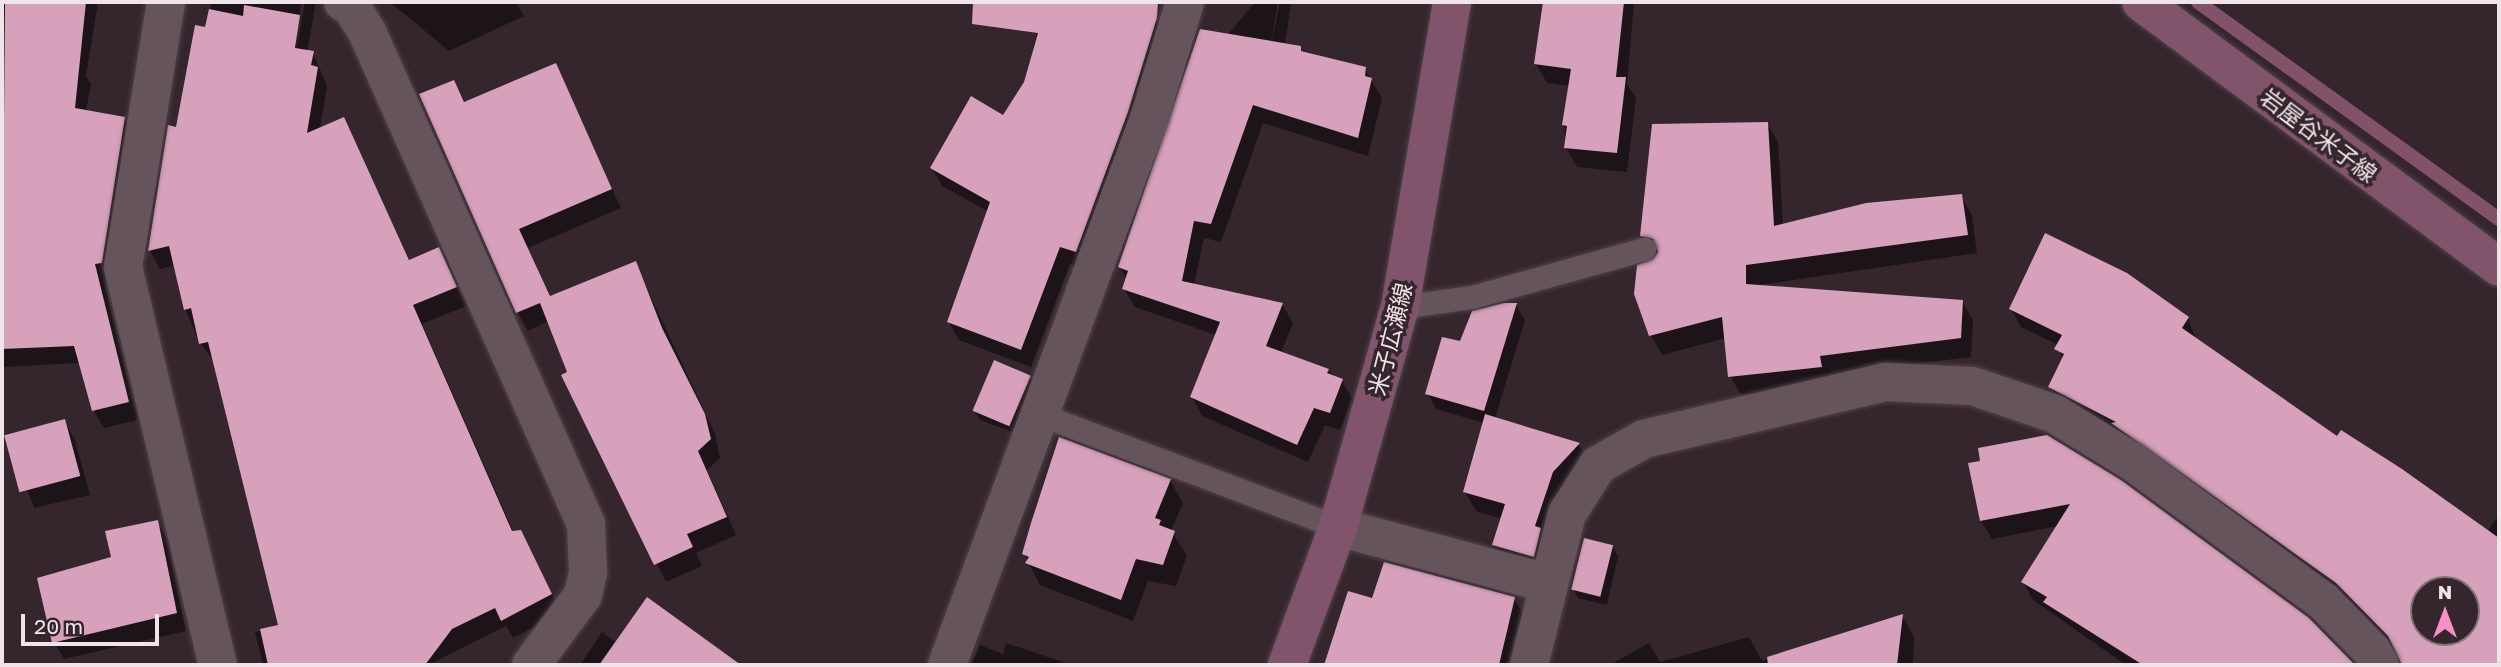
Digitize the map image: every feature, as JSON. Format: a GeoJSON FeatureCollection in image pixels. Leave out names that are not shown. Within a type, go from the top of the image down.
{"type":"FeatureCollection","features":[{"type":"Feature","properties":{"kind":"main road","name":"米子広瀬線"},"geometry":{"type":"LineString","coordinates":[[1287,665],[1338,527],[1400,307],[1452,2]]}},
{"type":"Feature","properties":{"kind":"main road","name":"岩屋谷米子線"},"geometry":{"type":"LineString","coordinates":[[2141,2],[2499,267]]}},
{"type":"Feature","properties":{"kind":"street"},"geometry":{"type":"LineString","coordinates":[[166,2],[123,267],[218,665]]}},
{"type":"Feature","properties":{"kind":"street"},"geometry":{"type":"LineString","coordinates":[[343,2],[349,3],[368,34],[586,524],[588,573],[583,595],[531,665]]}},
{"type":"Feature","properties":{"kind":"street"},"geometry":{"type":"LineString","coordinates":[[947,665],[1149,118],[1185,2]]}},
{"type":"Feature","properties":{"kind":"street"},"geometry":{"type":"LineString","coordinates":[[1529,665],[1547,583],[1567,514],[1598,465],[1644,439],[1886,382],[1972,386],[2055,414],[2133,462],[2323,601],[2372,651],[2380,665]]}},
{"type":"Feature","properties":{"kind":"street"},"geometry":{"type":"LineString","coordinates":[[1338,527],[1547,583]]}},
{"type":"Feature","properties":{"kind":"lane"},"geometry":{"type":"LineString","coordinates":[[1400,307],[1472,297],[1644,249]]}},
{"type":"Feature","properties":{"kind":"lane"},"geometry":{"type":"LineString","coordinates":[[1039,414],[1338,527]]}},
{"type":"Feature","properties":{"kind":"building"},"geometry":{"type":"Polygon","coordinates":[[[5,2],[86,2],[75,108],[125,117],[102,263],[95,264],[129,402],[92,411],[74,346],[2,349],[5,2]]]}},
{"type":"Feature","properties":{"kind":"building"},"geometry":{"type":"Polygon","coordinates":[[[973,2],[1158,2],[1157,18],[1128,112],[1076,252],[1060,247],[1021,350],[947,322],[990,202],[930,168],[971,96],[1003,115],[1024,82],[1038,33],[972,24],[973,2]]]}},
{"type":"Feature","properties":{"kind":"building"},"geometry":{"type":"Polygon","coordinates":[[[1543,2],[1624,2],[1616,77],[1626,77],[1617,153],[1564,148],[1567,126],[1562,125],[1571,69],[1534,64],[1543,2]]]}},
{"type":"Feature","properties":{"kind":"building"},"geometry":{"type":"Polygon","coordinates":[[[244,5],[300,15],[295,48],[314,51],[311,65],[318,67],[307,133],[344,117],[409,260],[439,247],[457,287],[413,305],[512,531],[521,530],[552,594],[501,621],[495,608],[452,629],[425,665],[268,665],[260,629],[278,625],[208,342],[199,344],[191,308],[184,310],[169,246],[148,251],[168,125],[176,127],[195,25],[205,27],[209,9],[243,16],[244,5]]]}},
{"type":"Feature","properties":{"kind":"building"},"geometry":{"type":"Polygon","coordinates":[[[1200,29],[1301,46],[1301,51],[1366,67],[1365,76],[1372,78],[1358,138],[1253,105],[1211,224],[1194,221],[1182,281],[1283,303],[1266,346],[1329,369],[1327,373],[1343,379],[1330,413],[1314,408],[1297,445],[1190,397],[1220,322],[1122,289],[1128,271],[1118,267],[1200,29]]]}},
{"type":"Feature","properties":{"kind":"building"},"geometry":{"type":"Polygon","coordinates":[[[556,63],[612,189],[519,229],[550,296],[636,261],[662,328],[705,414],[711,439],[698,451],[727,517],[687,534],[693,547],[654,565],[561,375],[567,372],[540,303],[516,313],[419,94],[454,80],[464,102],[556,63]]]}},
{"type":"Feature","properties":{"kind":"building"},"geometry":{"type":"Polygon","coordinates":[[[1768,122],[1774,226],[1866,203],[1962,194],[1968,235],[1746,265],[1746,284],[1963,300],[1961,338],[1820,356],[1822,367],[1728,377],[1722,317],[1649,336],[1634,294],[1637,265],[1653,259],[1658,252],[1653,239],[1640,236],[1652,124],[1768,122]]]}},
{"type":"Feature","properties":{"kind":"building"},"geometry":{"type":"Polygon","coordinates":[[[2045,233],[2127,273],[2189,317],[2182,328],[2337,436],[2341,430],[2402,469],[2499,538],[2499,665],[2402,665],[2388,636],[2336,583],[2111,423],[2116,422],[2048,387],[2064,354],[2054,349],[2062,335],[2009,309],[2045,233]]]}},
{"type":"Feature","properties":{"kind":"building"},"geometry":{"type":"Polygon","coordinates":[[[1504,303],[1517,303],[1484,411],[1425,394],[1442,337],[1460,341],[1472,311],[1504,303]]]}},
{"type":"Feature","properties":{"kind":"building"},"geometry":{"type":"Polygon","coordinates":[[[994,360],[1031,376],[1009,426],[973,411],[994,360]]]}},
{"type":"Feature","properties":{"kind":"building"},"geometry":{"type":"Polygon","coordinates":[[[1485,414],[1580,443],[1553,472],[1535,526],[1541,528],[1534,557],[1492,545],[1505,504],[1463,492],[1485,414]]]}},
{"type":"Feature","properties":{"kind":"building"},"geometry":{"type":"Polygon","coordinates":[[[65,419],[80,476],[19,492],[4,435],[65,419]]]}},
{"type":"Feature","properties":{"kind":"building"},"geometry":{"type":"Polygon","coordinates":[[[2047,435],[2121,480],[2309,618],[2355,665],[2143,665],[2043,602],[2047,597],[2021,582],[2070,504],[1980,521],[1968,463],[1980,461],[1978,448],[2047,435]]]}},
{"type":"Feature","properties":{"kind":"building"},"geometry":{"type":"Polygon","coordinates":[[[1059,437],[1171,479],[1155,518],[1161,520],[1159,525],[1175,531],[1163,565],[1136,559],[1121,600],[1025,563],[1029,557],[1022,554],[1059,437]]]}},
{"type":"Feature","properties":{"kind":"building"},"geometry":{"type":"Polygon","coordinates":[[[158,520],[177,613],[52,643],[37,578],[111,557],[105,531],[158,520]]]}},
{"type":"Feature","properties":{"kind":"building"},"geometry":{"type":"Polygon","coordinates":[[[1584,538],[1613,545],[1600,597],[1571,589],[1584,538]]]}},
{"type":"Feature","properties":{"kind":"building"},"geometry":{"type":"Polygon","coordinates":[[[1384,562],[1515,597],[1499,665],[1324,665],[1348,591],[1372,598],[1384,562]]]}},
{"type":"Feature","properties":{"kind":"building"},"geometry":{"type":"Polygon","coordinates":[[[647,597],[741,665],[599,665],[647,597]]]}},
{"type":"Feature","properties":{"kind":"building"},"geometry":{"type":"Polygon","coordinates":[[[1903,614],[1897,665],[1768,665],[1767,657],[1903,614]]]}},
{"type":"Feature","properties":{"kind":"waterway"},"geometry":{"type":"LineString","coordinates":[[2198,2],[2499,219]]}}]}
